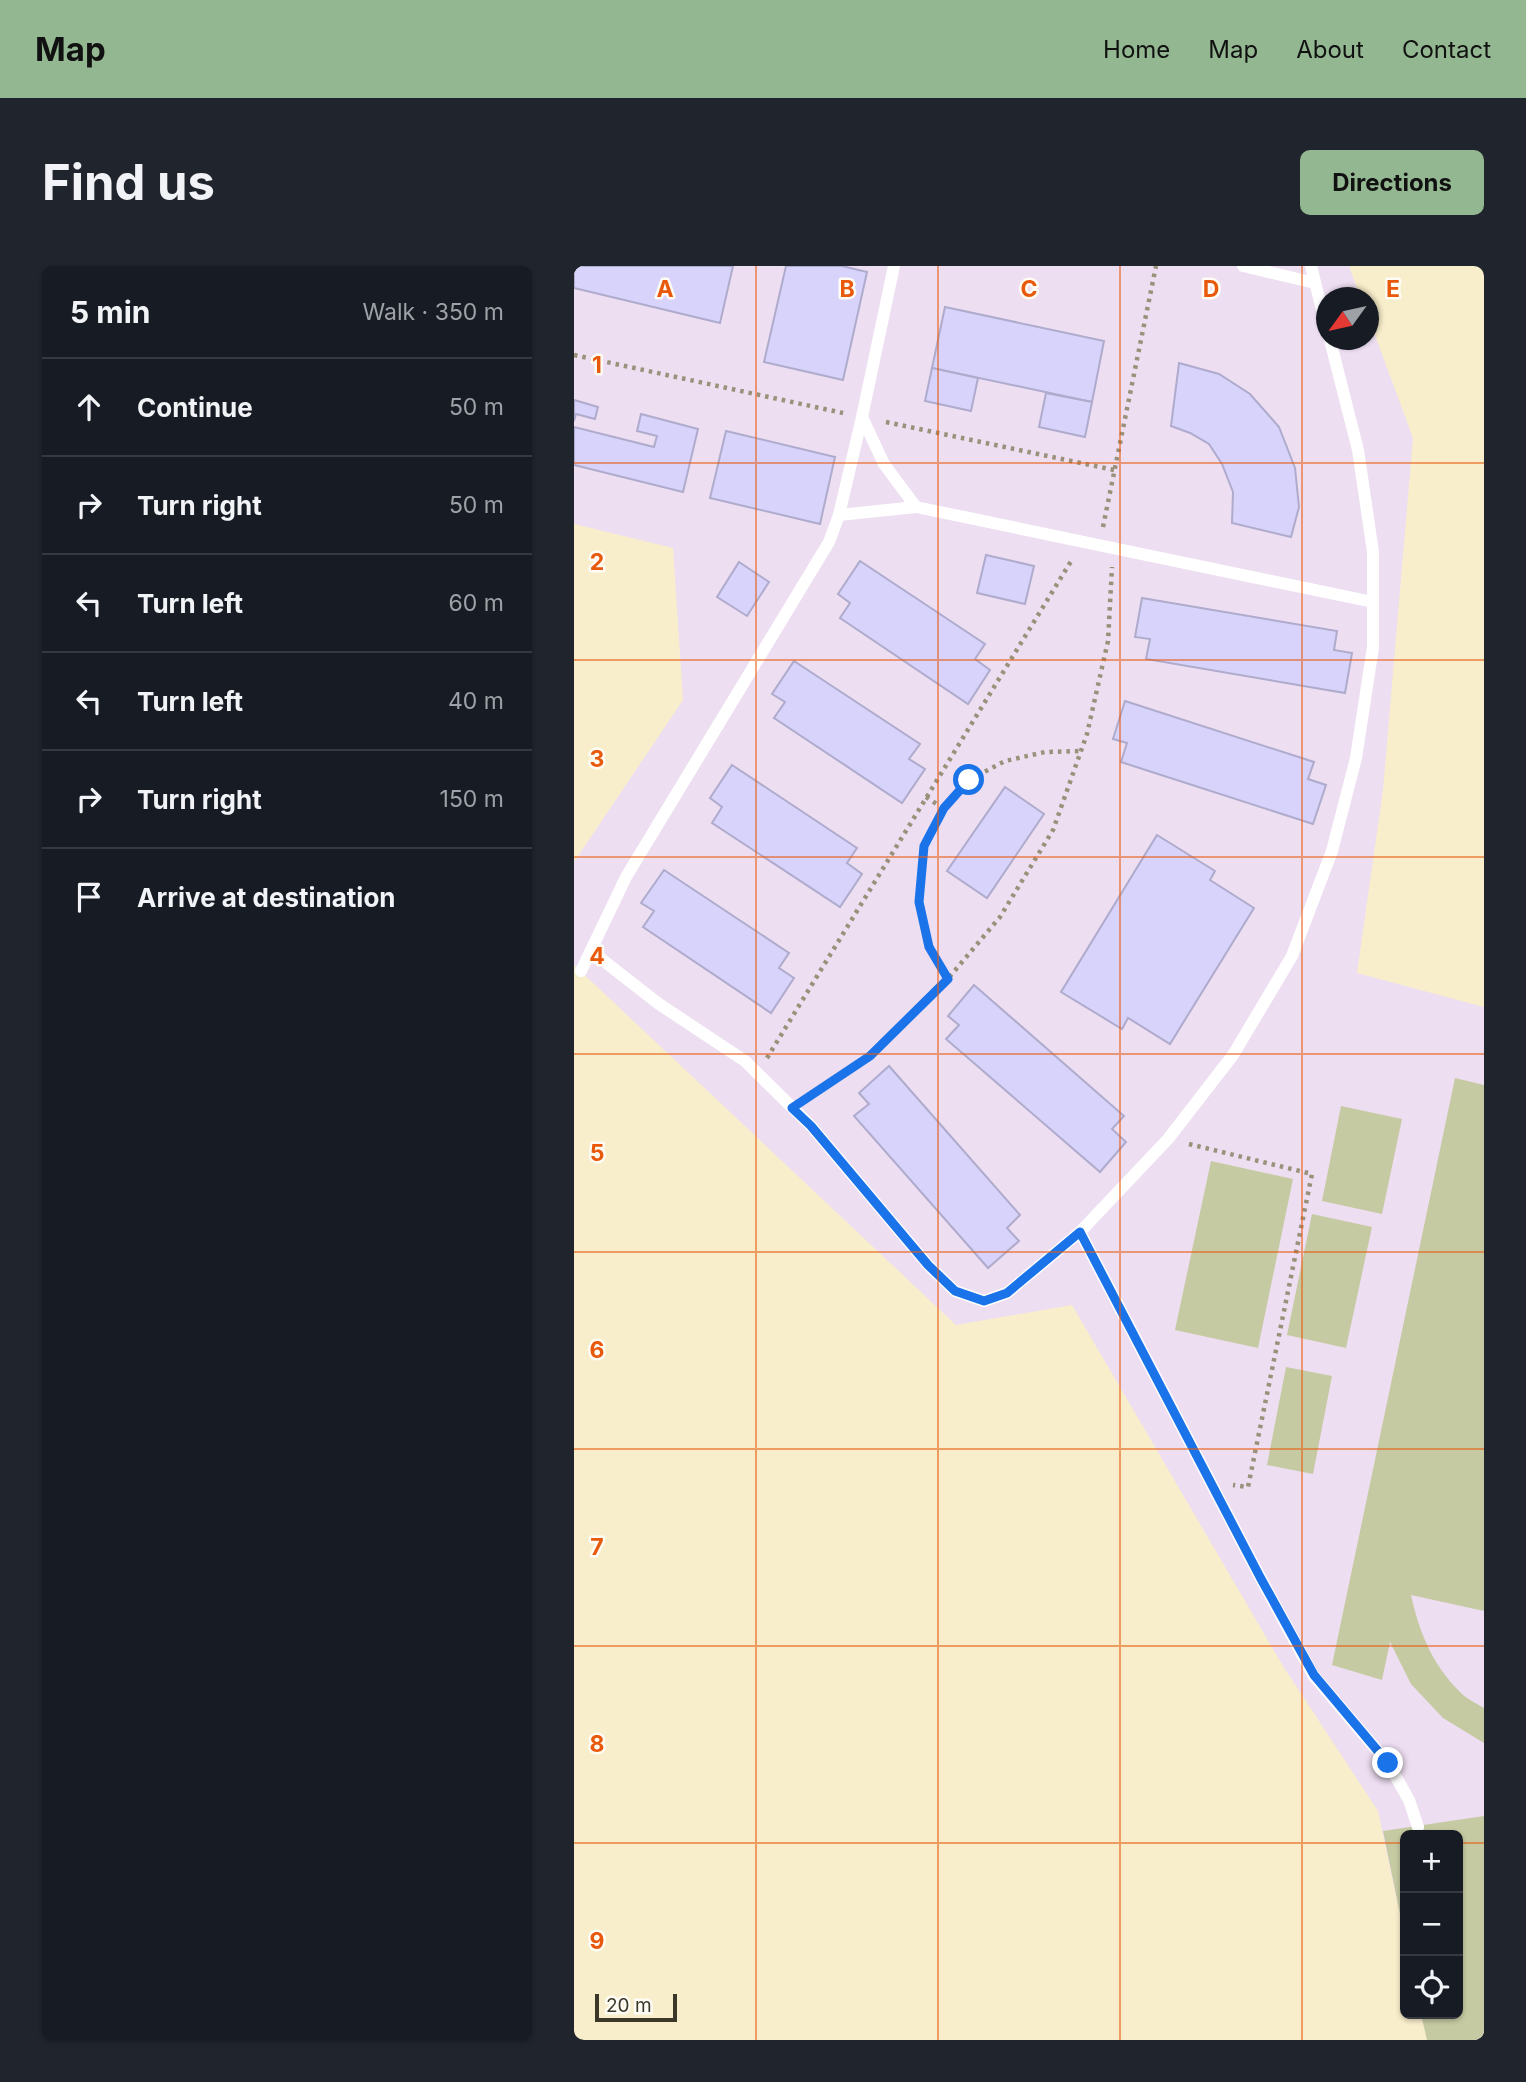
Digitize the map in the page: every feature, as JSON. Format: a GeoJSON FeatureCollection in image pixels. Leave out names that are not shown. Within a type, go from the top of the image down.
{"type":"FeatureCollection","features":[{"type":"Feature","properties":{"kind":"lane"},"geometry":{"type":"LineString","coordinates":[[581,971],[626,877],[829,542],[839,515],[894,266]]}},
{"type":"Feature","properties":{"kind":"lane"},"geometry":{"type":"LineString","coordinates":[[1244,266],[1315,283]]}},
{"type":"Feature","properties":{"kind":"lane"},"geometry":{"type":"LineString","coordinates":[[1311,266],[1316,287]]}},
{"type":"Feature","properties":{"kind":"lane"},"geometry":{"type":"LineString","coordinates":[[591,951],[659,1004],[745,1061],[820,1137],[928,1265],[955,1291],[984,1301],[1007,1293],[1080,1232],[1168,1139],[1233,1055],[1292,956],[1328,863],[1356,758],[1373,647],[1373,552],[1358,450],[1333,350]]}},
{"type":"Feature","properties":{"kind":"lane"},"geometry":{"type":"LineString","coordinates":[[862,417],[884,464],[916,507]]}},
{"type":"Feature","properties":{"kind":"lane"},"geometry":{"type":"LineString","coordinates":[[839,515],[916,507],[1373,602]]}},
{"type":"Feature","properties":{"kind":"lane"},"geometry":{"type":"LineString","coordinates":[[1080,1232],[1314,1675],[1388,1763],[1409,1800],[1418,1827]]}},
{"type":"Feature","properties":{"kind":"path"},"geometry":{"type":"LineString","coordinates":[[1099,545],[1156,266]]}},
{"type":"Feature","properties":{"kind":"path"},"geometry":{"type":"LineString","coordinates":[[757,1073],[1082,542]]}},
{"type":"Feature","properties":{"kind":"path"},"geometry":{"type":"LineString","coordinates":[[792,1108],[870,1056],[948,979],[1000,917],[1053,830],[1087,734],[1108,641],[1113,548]]}},
{"type":"Feature","properties":{"kind":"path"},"geometry":{"type":"LineString","coordinates":[[948,979],[929,947],[919,902],[924,846],[944,808],[969,780],[1005,761],[1045,752],[1081,751]]}},
{"type":"Feature","properties":{"kind":"path"},"geometry":{"type":"LineString","coordinates":[[926,797],[944,808]]}},
{"type":"Feature","properties":{"kind":"path"},"geometry":{"type":"LineString","coordinates":[[1168,1139],[1312,1174],[1248,1487],[1211,1484]]}},
{"type":"Feature","properties":{"kind":"shaded area"},"geometry":{"type":"Polygon","coordinates":[[[574,266],[1349,266],[1356,287],[1316,287],[1316,350],[1379,350],[1379,346],[1413,438],[1383,790],[1357,973],[1484,1007],[1484,2040],[1427,2040],[1422,2019],[1463,2019],[1463,1830],[1400,1830],[1400,1914],[1378,1811],[1283,1666],[1072,1305],[956,1325],[574,965],[574,862],[683,700],[673,548],[574,524],[574,266]]]}},
{"type":"Feature","properties":{"kind":"green space"},"geometry":{"type":"Polygon","coordinates":[[[1455,1078],[1484,1085],[1484,1611],[1411,1595],[1423,1635],[1442,1672],[1461,1693],[1484,1708],[1484,1743],[1443,1718],[1411,1684],[1390,1642],[1382,1680],[1332,1665],[1455,1078]]]}},
{"type":"Feature","properties":{"kind":"green space"},"geometry":{"type":"Polygon","coordinates":[[[1341,1106],[1402,1119],[1382,1214],[1322,1201],[1341,1106]]]}},
{"type":"Feature","properties":{"kind":"green space"},"geometry":{"type":"Polygon","coordinates":[[[1211,1161],[1293,1179],[1258,1348],[1175,1330],[1211,1161]]]}},
{"type":"Feature","properties":{"kind":"green space"},"geometry":{"type":"Polygon","coordinates":[[[1312,1214],[1372,1227],[1346,1348],[1287,1335],[1312,1214]]]}},
{"type":"Feature","properties":{"kind":"green space"},"geometry":{"type":"Polygon","coordinates":[[[1286,1367],[1332,1376],[1313,1474],[1267,1465],[1286,1367]]]}},
{"type":"Feature","properties":{"kind":"green space"},"geometry":{"type":"Polygon","coordinates":[[[1484,1816],[1484,2040],[1427,2040],[1422,2019],[1463,2019],[1463,1830],[1400,1830],[1400,1914],[1383,1831],[1484,1816]]]}},
{"type":"Feature","properties":{"kind":"building"},"geometry":{"type":"Polygon","coordinates":[[[574,266],[733,266],[720,323],[574,288],[574,266]]]}},
{"type":"Feature","properties":{"kind":"building"},"geometry":{"type":"Polygon","coordinates":[[[786,266],[842,266],[867,272],[843,380],[764,362],[786,266]]]}},
{"type":"Feature","properties":{"kind":"building"},"geometry":{"type":"Polygon","coordinates":[[[945,307],[1104,341],[1092,402],[932,368],[945,307]]]}},
{"type":"Feature","properties":{"kind":"building"},"geometry":{"type":"Polygon","coordinates":[[[1179,363],[1219,374],[1250,394],[1279,427],[1295,468],[1299,507],[1291,537],[1232,523],[1233,492],[1222,464],[1209,444],[1171,426],[1179,363]]]}},
{"type":"Feature","properties":{"kind":"building"},"geometry":{"type":"Polygon","coordinates":[[[932,368],[978,378],[971,411],[925,401],[932,368]]]}},
{"type":"Feature","properties":{"kind":"building"},"geometry":{"type":"Polygon","coordinates":[[[1046,393],[1092,402],[1085,437],[1039,427],[1046,393]]]}},
{"type":"Feature","properties":{"kind":"building"},"geometry":{"type":"Polygon","coordinates":[[[574,400],[598,407],[595,419],[576,414],[574,421],[574,400]]]}},
{"type":"Feature","properties":{"kind":"building"},"geometry":{"type":"Polygon","coordinates":[[[641,414],[698,429],[683,492],[574,465],[574,427],[654,447],[657,436],[637,431],[641,414]]]}},
{"type":"Feature","properties":{"kind":"building"},"geometry":{"type":"Polygon","coordinates":[[[726,431],[835,457],[820,524],[710,498],[726,431]]]}},
{"type":"Feature","properties":{"kind":"building"},"geometry":{"type":"Polygon","coordinates":[[[986,555],[1034,566],[1025,604],[977,593],[986,555]]]}},
{"type":"Feature","properties":{"kind":"building"},"geometry":{"type":"Polygon","coordinates":[[[860,561],[985,644],[975,659],[990,670],[968,704],[840,618],[850,603],[838,594],[860,561]]]}},
{"type":"Feature","properties":{"kind":"building"},"geometry":{"type":"Polygon","coordinates":[[[739,562],[769,582],[747,616],[717,597],[739,562]]]}},
{"type":"Feature","properties":{"kind":"building"},"geometry":{"type":"Polygon","coordinates":[[[1142,598],[1337,631],[1334,650],[1352,653],[1345,693],[1146,659],[1150,639],[1135,637],[1142,598]]]}},
{"type":"Feature","properties":{"kind":"building"},"geometry":{"type":"Polygon","coordinates":[[[794,661],[920,744],[909,759],[925,769],[902,803],[774,718],[785,702],[772,694],[794,661]]]}},
{"type":"Feature","properties":{"kind":"building"},"geometry":{"type":"Polygon","coordinates":[[[1125,701],[1314,762],[1308,779],[1326,785],[1313,824],[1121,762],[1127,743],[1113,739],[1125,701]]]}},
{"type":"Feature","properties":{"kind":"building"},"geometry":{"type":"Polygon","coordinates":[[[732,765],[857,848],[847,863],[862,874],[840,907],[712,823],[722,807],[710,798],[732,765]]]}},
{"type":"Feature","properties":{"kind":"building"},"geometry":{"type":"Polygon","coordinates":[[[1005,787],[1044,814],[987,898],[947,871],[1005,787]]]}},
{"type":"Feature","properties":{"kind":"building"},"geometry":{"type":"Polygon","coordinates":[[[1157,835],[1215,871],[1210,880],[1254,908],[1170,1044],[1128,1018],[1122,1029],[1061,992],[1157,835]]]}},
{"type":"Feature","properties":{"kind":"building"},"geometry":{"type":"Polygon","coordinates":[[[664,870],[789,953],[779,968],[794,978],[771,1013],[643,927],[654,911],[641,903],[664,870]]]}},
{"type":"Feature","properties":{"kind":"building"},"geometry":{"type":"Polygon","coordinates":[[[974,985],[1124,1116],[1112,1129],[1126,1142],[1100,1172],[946,1039],[959,1025],[948,1016],[974,985]]]}},
{"type":"Feature","properties":{"kind":"building"},"geometry":{"type":"Polygon","coordinates":[[[889,1066],[1020,1215],[1007,1228],[1019,1241],[988,1268],[854,1116],[869,1104],[859,1093],[889,1066]]]}},
{"type":"Feature","properties":{"kind":"route"},"geometry":{"type":"LineString","coordinates":[[969,780],[944,808],[924,846],[919,902],[929,947],[948,979],[870,1056],[792,1108],[811,1126],[928,1265],[955,1291],[984,1301],[1007,1293],[1080,1232],[1314,1675],[1388,1763]]}}]}
